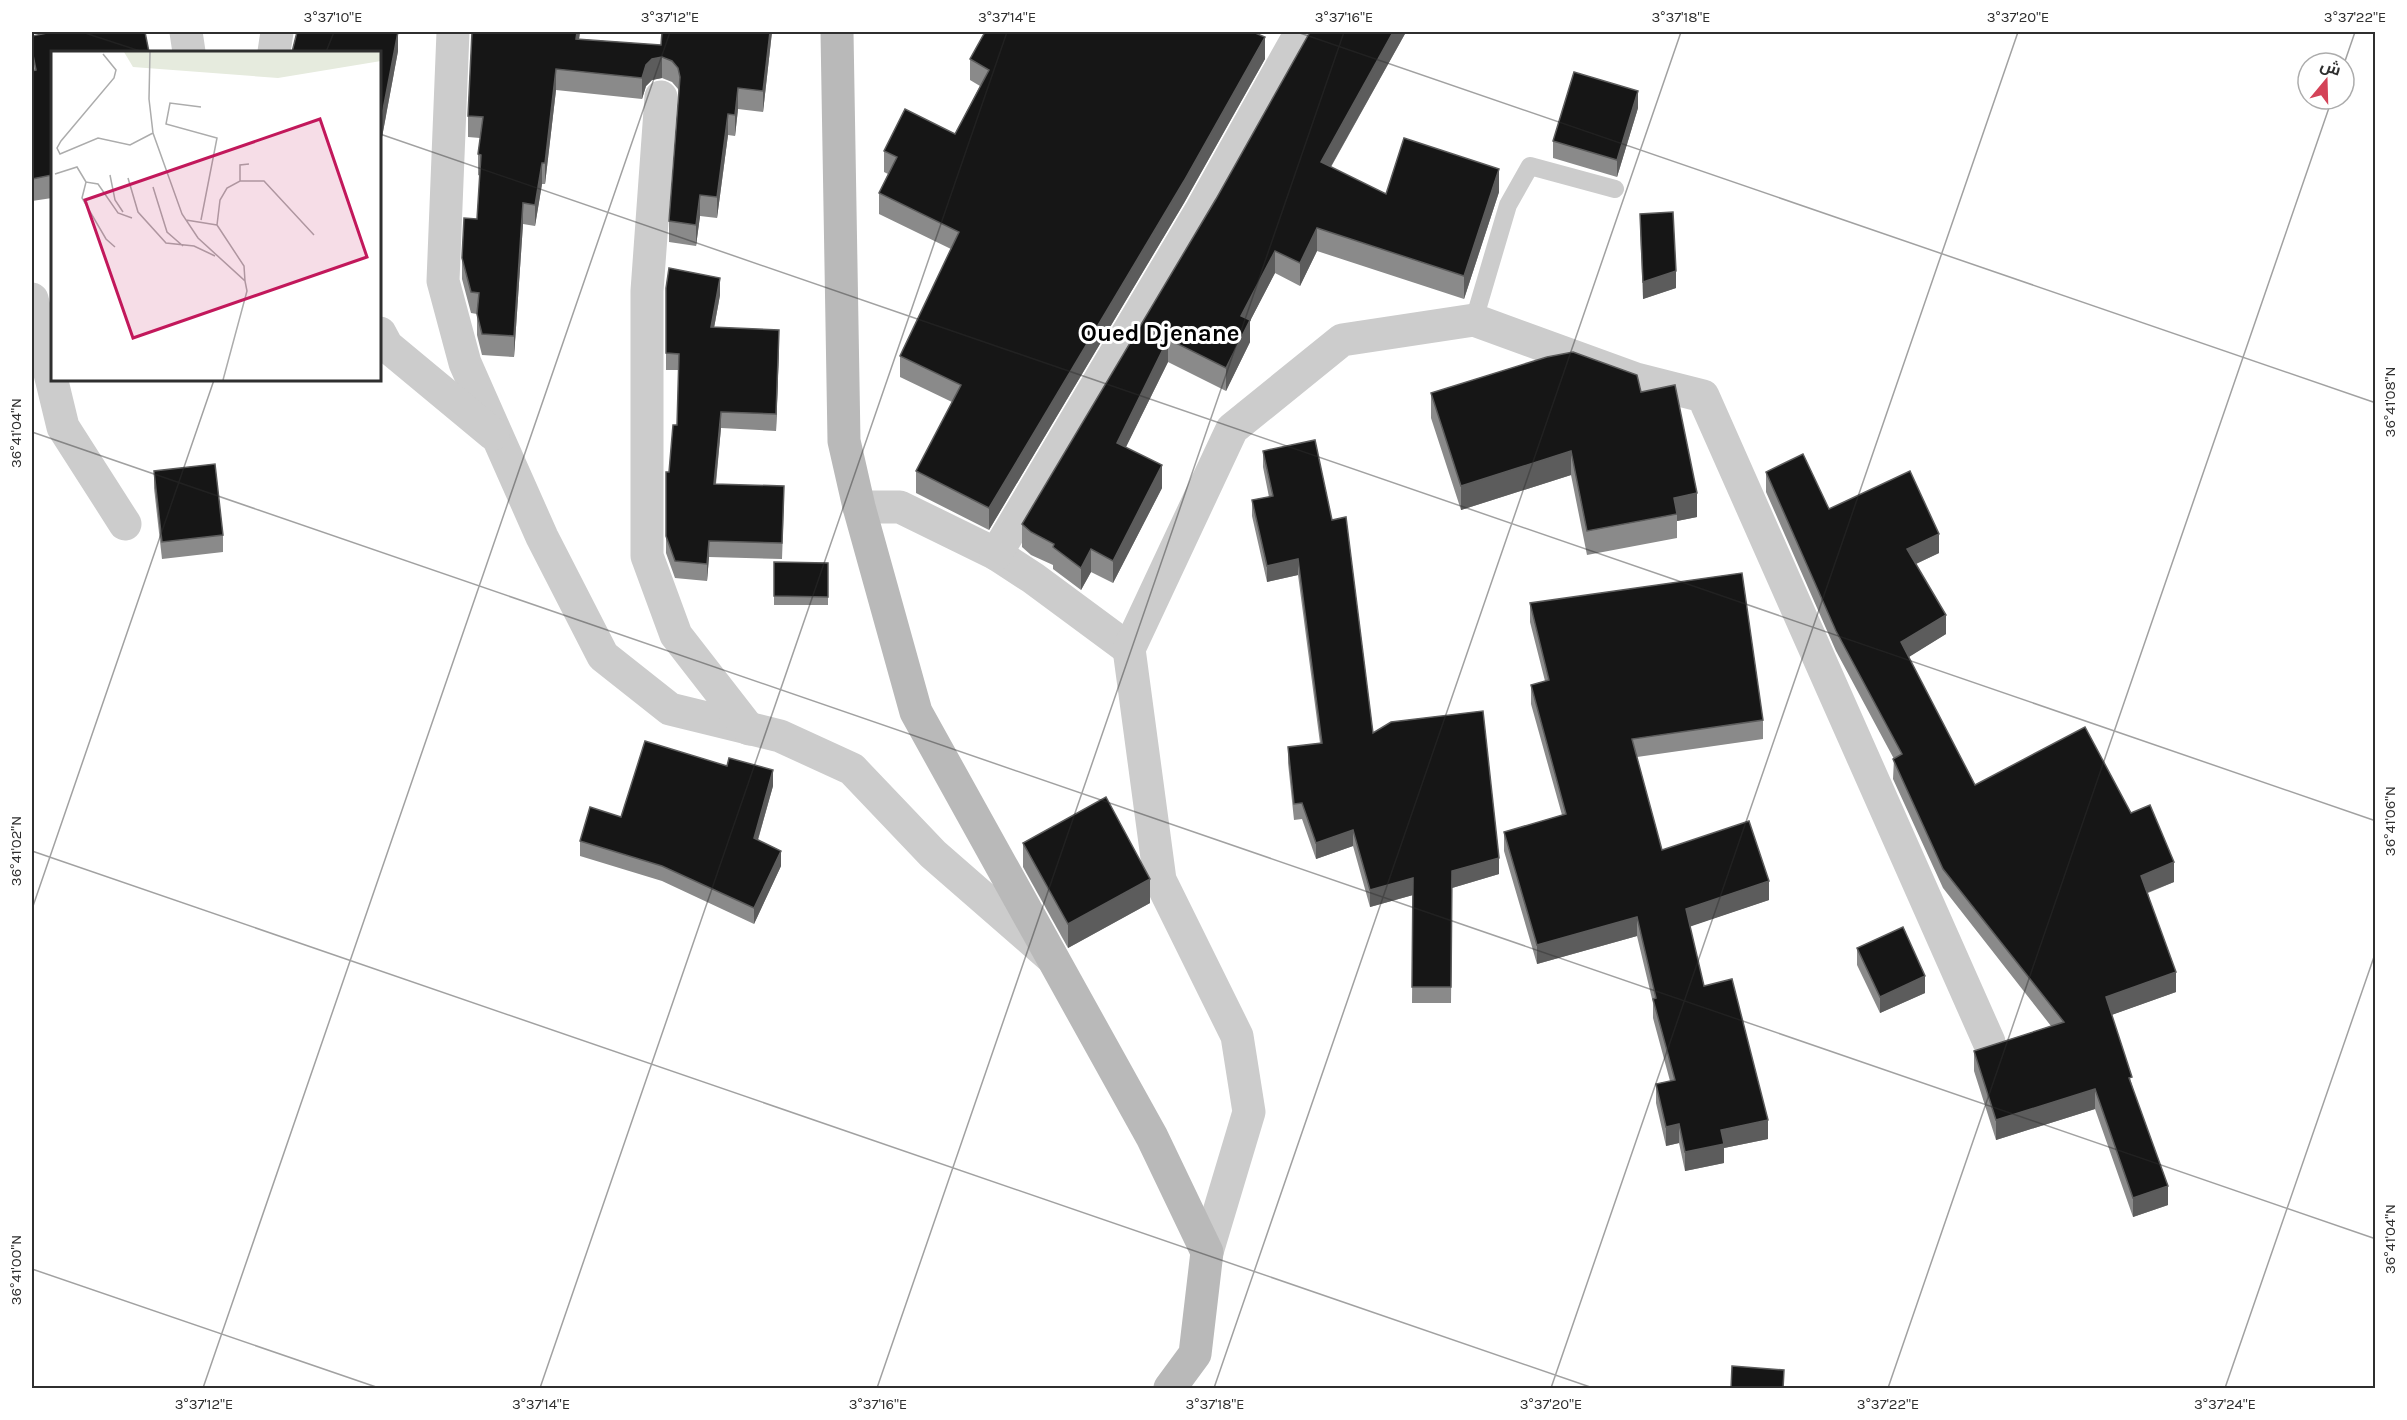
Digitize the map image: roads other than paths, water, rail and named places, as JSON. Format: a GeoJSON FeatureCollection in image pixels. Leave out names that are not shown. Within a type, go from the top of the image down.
{"type":"FeatureCollection","features":[{"type":"Feature","properties":{"kind":"main road"},"geometry":{"type":"LineString","coordinates":[[837,32],[844,441],[859,507],[916,712],[1152,1137],[1207,1252],[1195,1354],[1170,1389]]}},
{"type":"Feature","properties":{"kind":"street"},"geometry":{"type":"LineString","coordinates":[[186,32],[189,51]]}},
{"type":"Feature","properties":{"kind":"street"},"geometry":{"type":"LineString","coordinates":[[274,51],[277,32]]}},
{"type":"Feature","properties":{"kind":"street"},"geometry":{"type":"LineString","coordinates":[[453,32],[443,281],[465,363],[543,537],[603,656],[670,709],[780,736],[852,769],[933,854],[1054,959]]}},
{"type":"Feature","properties":{"kind":"street"},"geometry":{"type":"LineString","coordinates":[[996,554],[1200,212],[1302,32]]}},
{"type":"Feature","properties":{"kind":"street"},"geometry":{"type":"LineString","coordinates":[[661,97],[646,291],[646,556],[676,635],[749,729]]}},
{"type":"Feature","properties":{"kind":"street"},"geometry":{"type":"LineString","coordinates":[[32,299],[51,377]]}},
{"type":"Feature","properties":{"kind":"street"},"geometry":{"type":"LineString","coordinates":[[1207,1252],[1249,1112],[1237,1036],[1160,880],[1129,649],[1232,429],[1342,340],[1474,320],[1636,379],[1703,396],[1989,1042]]}},
{"type":"Feature","properties":{"kind":"street"},"geometry":{"type":"LineString","coordinates":[[381,335],[387,346],[501,441]]}},
{"type":"Feature","properties":{"kind":"street"},"geometry":{"type":"LineString","coordinates":[[52,381],[63,427],[125,524]]}},
{"type":"Feature","properties":{"kind":"street"},"geometry":{"type":"LineString","coordinates":[[859,507],[900,507],[996,554],[1033,578],[1129,649]]}},
{"type":"Feature","properties":{"kind":"lane"},"geometry":{"type":"LineString","coordinates":[[1474,320],[1508,205],[1530,166],[1615,189]]}},
{"type":"Feature","properties":{"kind":"district","name":"Oued Djenane"},"geometry":{"type":"Point","coordinates":[1160,333]}}]}
